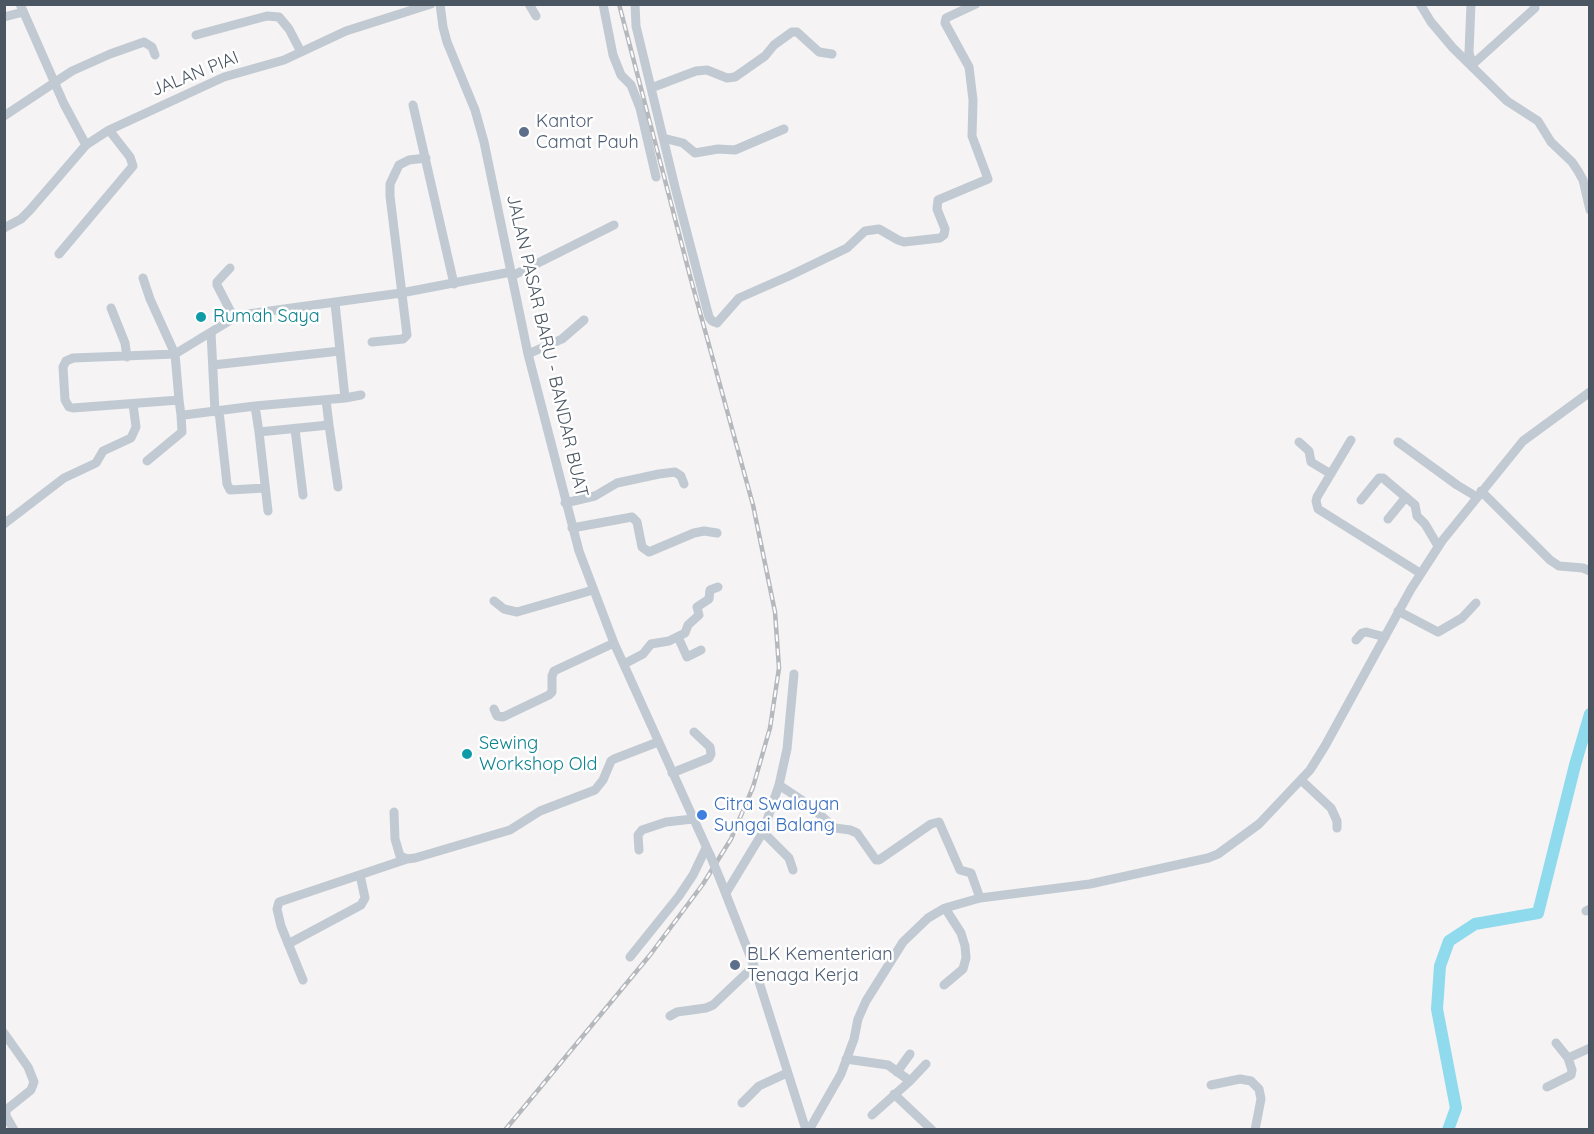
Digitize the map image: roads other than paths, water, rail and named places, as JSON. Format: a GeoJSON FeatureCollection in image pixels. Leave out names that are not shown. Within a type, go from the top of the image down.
{"type":"FeatureCollection","features":[{"type":"Feature","properties":{"kind":"street","name":"JALAN PIAI"},"geometry":{"type":"LineString","coordinates":[[4,228],[21,219],[86,145],[109,130],[224,77],[284,60],[346,31],[431,4]]}},
{"type":"Feature","properties":{"kind":"street","name":"JALAN PASAR BARU - BANDAR BUAT"},"geometry":{"type":"LineString","coordinates":[[440,4],[447,42],[475,110],[484,142],[528,354],[572,528],[614,643],[726,893],[754,966],[808,1130]]}},
{"type":"Feature","properties":{"kind":"street"},"geometry":{"type":"LineString","coordinates":[[529,4],[536,16]]}},
{"type":"Feature","properties":{"kind":"street"},"geometry":{"type":"LineString","coordinates":[[603,4],[613,55],[621,75],[631,85],[640,108],[656,177]]}},
{"type":"Feature","properties":{"kind":"street"},"geometry":{"type":"LineString","coordinates":[[634,4],[636,27],[709,317],[717,323],[739,298],[847,248],[865,231],[879,229],[904,242],[940,238],[944,235],[945,229],[937,209],[938,200],[986,181],[988,177],[972,136],[973,100],[969,67],[945,23],[946,18],[976,4]]}},
{"type":"Feature","properties":{"kind":"street"},"geometry":{"type":"LineString","coordinates":[[1420,4],[1439,31],[1507,101],[1538,121],[1551,142],[1572,162],[1583,180],[1590,210]]}},
{"type":"Feature","properties":{"kind":"street"},"geometry":{"type":"LineString","coordinates":[[1471,4],[1469,34],[1472,65]]}},
{"type":"Feature","properties":{"kind":"street"},"geometry":{"type":"LineString","coordinates":[[4,17],[22,8],[64,104],[86,145]]}},
{"type":"Feature","properties":{"kind":"street"},"geometry":{"type":"LineString","coordinates":[[1472,65],[1536,8]]}},
{"type":"Feature","properties":{"kind":"street"},"geometry":{"type":"LineString","coordinates":[[196,35],[267,16],[279,17],[289,29],[301,52]]}},
{"type":"Feature","properties":{"kind":"street"},"geometry":{"type":"LineString","coordinates":[[651,88],[696,71],[706,70],[723,77],[735,77],[765,56],[788,34],[795,32],[819,52],[832,54]]}},
{"type":"Feature","properties":{"kind":"street"},"geometry":{"type":"LineString","coordinates":[[6,112],[72,71],[138,43],[149,44],[155,55]]}},
{"type":"Feature","properties":{"kind":"street"},"geometry":{"type":"LineString","coordinates":[[413,105],[454,284]]}},
{"type":"Feature","properties":{"kind":"street"},"geometry":{"type":"LineString","coordinates":[[663,138],[683,143],[695,153],[718,149],[735,150],[784,129]]}},
{"type":"Feature","properties":{"kind":"street"},"geometry":{"type":"LineString","coordinates":[[59,254],[133,166],[130,157],[109,130]]}},
{"type":"Feature","properties":{"kind":"street"},"geometry":{"type":"LineString","coordinates":[[372,342],[406,337],[390,184],[395,170],[403,162],[426,158]]}},
{"type":"Feature","properties":{"kind":"street"},"geometry":{"type":"LineString","coordinates":[[179,400],[69,407],[65,400],[63,367],[68,360],[175,354],[234,318],[512,274],[614,225]]}},
{"type":"Feature","properties":{"kind":"street"},"geometry":{"type":"LineString","coordinates":[[230,268],[217,282],[217,285],[234,318]]}},
{"type":"Feature","properties":{"kind":"street"},"geometry":{"type":"LineString","coordinates":[[143,278],[175,354],[182,432],[147,461]]}},
{"type":"Feature","properties":{"kind":"street"},"geometry":{"type":"LineString","coordinates":[[335,303],[345,398]]}},
{"type":"Feature","properties":{"kind":"street"},"geometry":{"type":"LineString","coordinates":[[111,308],[125,344],[127,357]]}},
{"type":"Feature","properties":{"kind":"street"},"geometry":{"type":"LineString","coordinates":[[528,354],[562,339],[584,320]]}},
{"type":"Feature","properties":{"kind":"street"},"geometry":{"type":"LineString","coordinates":[[210,332],[217,412],[227,484],[230,490],[265,488]]}},
{"type":"Feature","properties":{"kind":"street"},"geometry":{"type":"LineString","coordinates":[[213,365],[340,351]]}},
{"type":"Feature","properties":{"kind":"street"},"geometry":{"type":"LineString","coordinates":[[808,1130],[841,1074],[866,1001],[903,942],[928,918],[945,908],[980,898],[1090,884],[1208,858],[1218,854],[1252,829],[1310,770],[1398,611],[1438,546],[1522,441],[1590,392]]}},
{"type":"Feature","properties":{"kind":"street"},"geometry":{"type":"LineString","coordinates":[[181,415],[362,395]]}},
{"type":"Feature","properties":{"kind":"street"},"geometry":{"type":"LineString","coordinates":[[326,400],[338,487]]}},
{"type":"Feature","properties":{"kind":"street"},"geometry":{"type":"LineString","coordinates":[[4,524],[64,478],[96,463],[103,451],[131,438],[136,427],[133,404]]}},
{"type":"Feature","properties":{"kind":"street"},"geometry":{"type":"LineString","coordinates":[[255,406],[268,511]]}},
{"type":"Feature","properties":{"kind":"street"},"geometry":{"type":"LineString","coordinates":[[259,432],[329,425]]}},
{"type":"Feature","properties":{"kind":"street"},"geometry":{"type":"LineString","coordinates":[[295,429],[303,495]]}},
{"type":"Feature","properties":{"kind":"street"},"geometry":{"type":"LineString","coordinates":[[1351,440],[1316,501],[1318,509],[1420,573]]}},
{"type":"Feature","properties":{"kind":"street"},"geometry":{"type":"LineString","coordinates":[[1299,442],[1309,451],[1311,462],[1331,474]]}},
{"type":"Feature","properties":{"kind":"street"},"geometry":{"type":"LineString","coordinates":[[1398,442],[1457,485],[1479,494],[1550,560],[1559,566],[1583,568],[1590,572]]}},
{"type":"Feature","properties":{"kind":"street"},"geometry":{"type":"LineString","coordinates":[[565,503],[595,496],[617,483],[675,472],[684,484]]}},
{"type":"Feature","properties":{"kind":"street"},"geometry":{"type":"LineString","coordinates":[[1361,500],[1381,477],[1415,506],[1417,516],[1425,524],[1438,546]]}},
{"type":"Feature","properties":{"kind":"street"},"geometry":{"type":"LineString","coordinates":[[1388,519],[1406,498]]}},
{"type":"Feature","properties":{"kind":"street"},"geometry":{"type":"LineString","coordinates":[[572,528],[632,517],[637,522],[642,547],[649,552],[694,532],[717,533]]}},
{"type":"Feature","properties":{"kind":"street"},"geometry":{"type":"LineString","coordinates":[[624,664],[643,654],[651,644],[666,642],[685,633],[688,625],[699,615],[697,607],[709,599],[710,590],[718,587]]}},
{"type":"Feature","properties":{"kind":"street"},"geometry":{"type":"LineString","coordinates":[[494,601],[504,609],[517,612],[593,590]]}},
{"type":"Feature","properties":{"kind":"street"},"geometry":{"type":"LineString","coordinates":[[1398,611],[1438,632],[1462,618],[1476,603]]}},
{"type":"Feature","properties":{"kind":"street"},"geometry":{"type":"LineString","coordinates":[[1356,640],[1366,632],[1385,637]]}},
{"type":"Feature","properties":{"kind":"street"},"geometry":{"type":"LineString","coordinates":[[678,637],[687,657],[701,650]]}},
{"type":"Feature","properties":{"kind":"street"},"geometry":{"type":"LineString","coordinates":[[494,710],[497,716],[503,717],[549,695],[552,692],[554,671],[614,643]]}},
{"type":"Feature","properties":{"kind":"street"},"geometry":{"type":"LineString","coordinates":[[726,893],[763,832],[779,785],[788,739],[794,674]]}},
{"type":"Feature","properties":{"kind":"street"},"geometry":{"type":"LineString","coordinates":[[672,773],[710,758],[710,747],[694,732]]}},
{"type":"Feature","properties":{"kind":"street"},"geometry":{"type":"LineString","coordinates":[[303,980],[278,917],[279,902],[407,859],[510,830],[540,811],[595,790],[603,780],[611,761],[658,742]]}},
{"type":"Feature","properties":{"kind":"street"},"geometry":{"type":"LineString","coordinates":[[1301,780],[1331,808],[1337,821],[1337,828]]}},
{"type":"Feature","properties":{"kind":"street"},"geometry":{"type":"LineString","coordinates":[[779,785],[795,794],[835,828],[855,831],[876,860],[926,827],[939,822],[960,870],[971,873],[980,898]]}},
{"type":"Feature","properties":{"kind":"street"},"geometry":{"type":"LineString","coordinates":[[394,812],[396,845],[400,856],[407,859]]}},
{"type":"Feature","properties":{"kind":"street"},"geometry":{"type":"LineString","coordinates":[[639,850],[638,835],[642,830],[666,822],[693,819]]}},
{"type":"Feature","properties":{"kind":"street"},"geometry":{"type":"LineString","coordinates":[[763,832],[789,858],[794,870]]}},
{"type":"Feature","properties":{"kind":"street"},"geometry":{"type":"LineString","coordinates":[[630,957],[679,896],[708,852]]}},
{"type":"Feature","properties":{"kind":"street"},"geometry":{"type":"LineString","coordinates":[[288,944],[362,905],[365,898],[360,875]]}},
{"type":"Feature","properties":{"kind":"street"},"geometry":{"type":"LineString","coordinates":[[944,985],[963,969],[966,958],[961,933],[945,908]]}},
{"type":"Feature","properties":{"kind":"street"},"geometry":{"type":"LineString","coordinates":[[670,1016],[677,1012],[712,1005],[754,966]]}},
{"type":"Feature","properties":{"kind":"street"},"geometry":{"type":"LineString","coordinates":[[4,1033],[28,1067],[34,1082],[31,1090],[6,1110],[6,1116],[14,1130]]}},
{"type":"Feature","properties":{"kind":"street"},"geometry":{"type":"LineString","coordinates":[[1547,1087],[1570,1075],[1572,1070],[1568,1058],[1556,1043]]}},
{"type":"Feature","properties":{"kind":"street"},"geometry":{"type":"LineString","coordinates":[[1568,1058],[1590,1048]]}},
{"type":"Feature","properties":{"kind":"street"},"geometry":{"type":"LineString","coordinates":[[897,1072],[910,1054]]}},
{"type":"Feature","properties":{"kind":"street"},"geometry":{"type":"LineString","coordinates":[[846,1059],[883,1064],[910,1081]]}},
{"type":"Feature","properties":{"kind":"street"},"geometry":{"type":"LineString","coordinates":[[872,1115],[926,1064]]}},
{"type":"Feature","properties":{"kind":"street"},"geometry":{"type":"LineString","coordinates":[[742,1103],[759,1086],[788,1073]]}},
{"type":"Feature","properties":{"kind":"street"},"geometry":{"type":"LineString","coordinates":[[1211,1085],[1240,1079],[1251,1081],[1259,1089],[1261,1099],[1255,1130]]}},
{"type":"Feature","properties":{"kind":"street"},"geometry":{"type":"LineString","coordinates":[[894,1094],[932,1130]]}},
{"type":"Feature","properties":{"kind":"waterway"},"geometry":{"type":"LineString","coordinates":[[1448,1130],[1456,1108],[1437,1009],[1440,966],[1449,941],[1475,924],[1538,913],[1590,714]]}},
{"type":"Feature","properties":{"kind":"railway"},"geometry":{"type":"LineString","coordinates":[[505,1130],[650,955],[703,884],[731,839],[753,787],[770,728],[779,668],[775,612],[753,505],[619,4]]}},
{"type":"Feature","properties":{"kind":"place","name":"Kantor Camat Pauh"},"geometry":{"type":"Point","coordinates":[524,132]}},
{"type":"Feature","properties":{"kind":"place","name":"Rumah Saya"},"geometry":{"type":"Point","coordinates":[201,317]}},
{"type":"Feature","properties":{"kind":"place","name":"Sewing Workshop Old"},"geometry":{"type":"Point","coordinates":[467,754]}},
{"type":"Feature","properties":{"kind":"place","name":"Citra Swalayan Sungai Balang"},"geometry":{"type":"Point","coordinates":[702,815]}},
{"type":"Feature","properties":{"kind":"place","name":"BLK Kementerian Tenaga Kerja"},"geometry":{"type":"Point","coordinates":[735,965]}}]}
